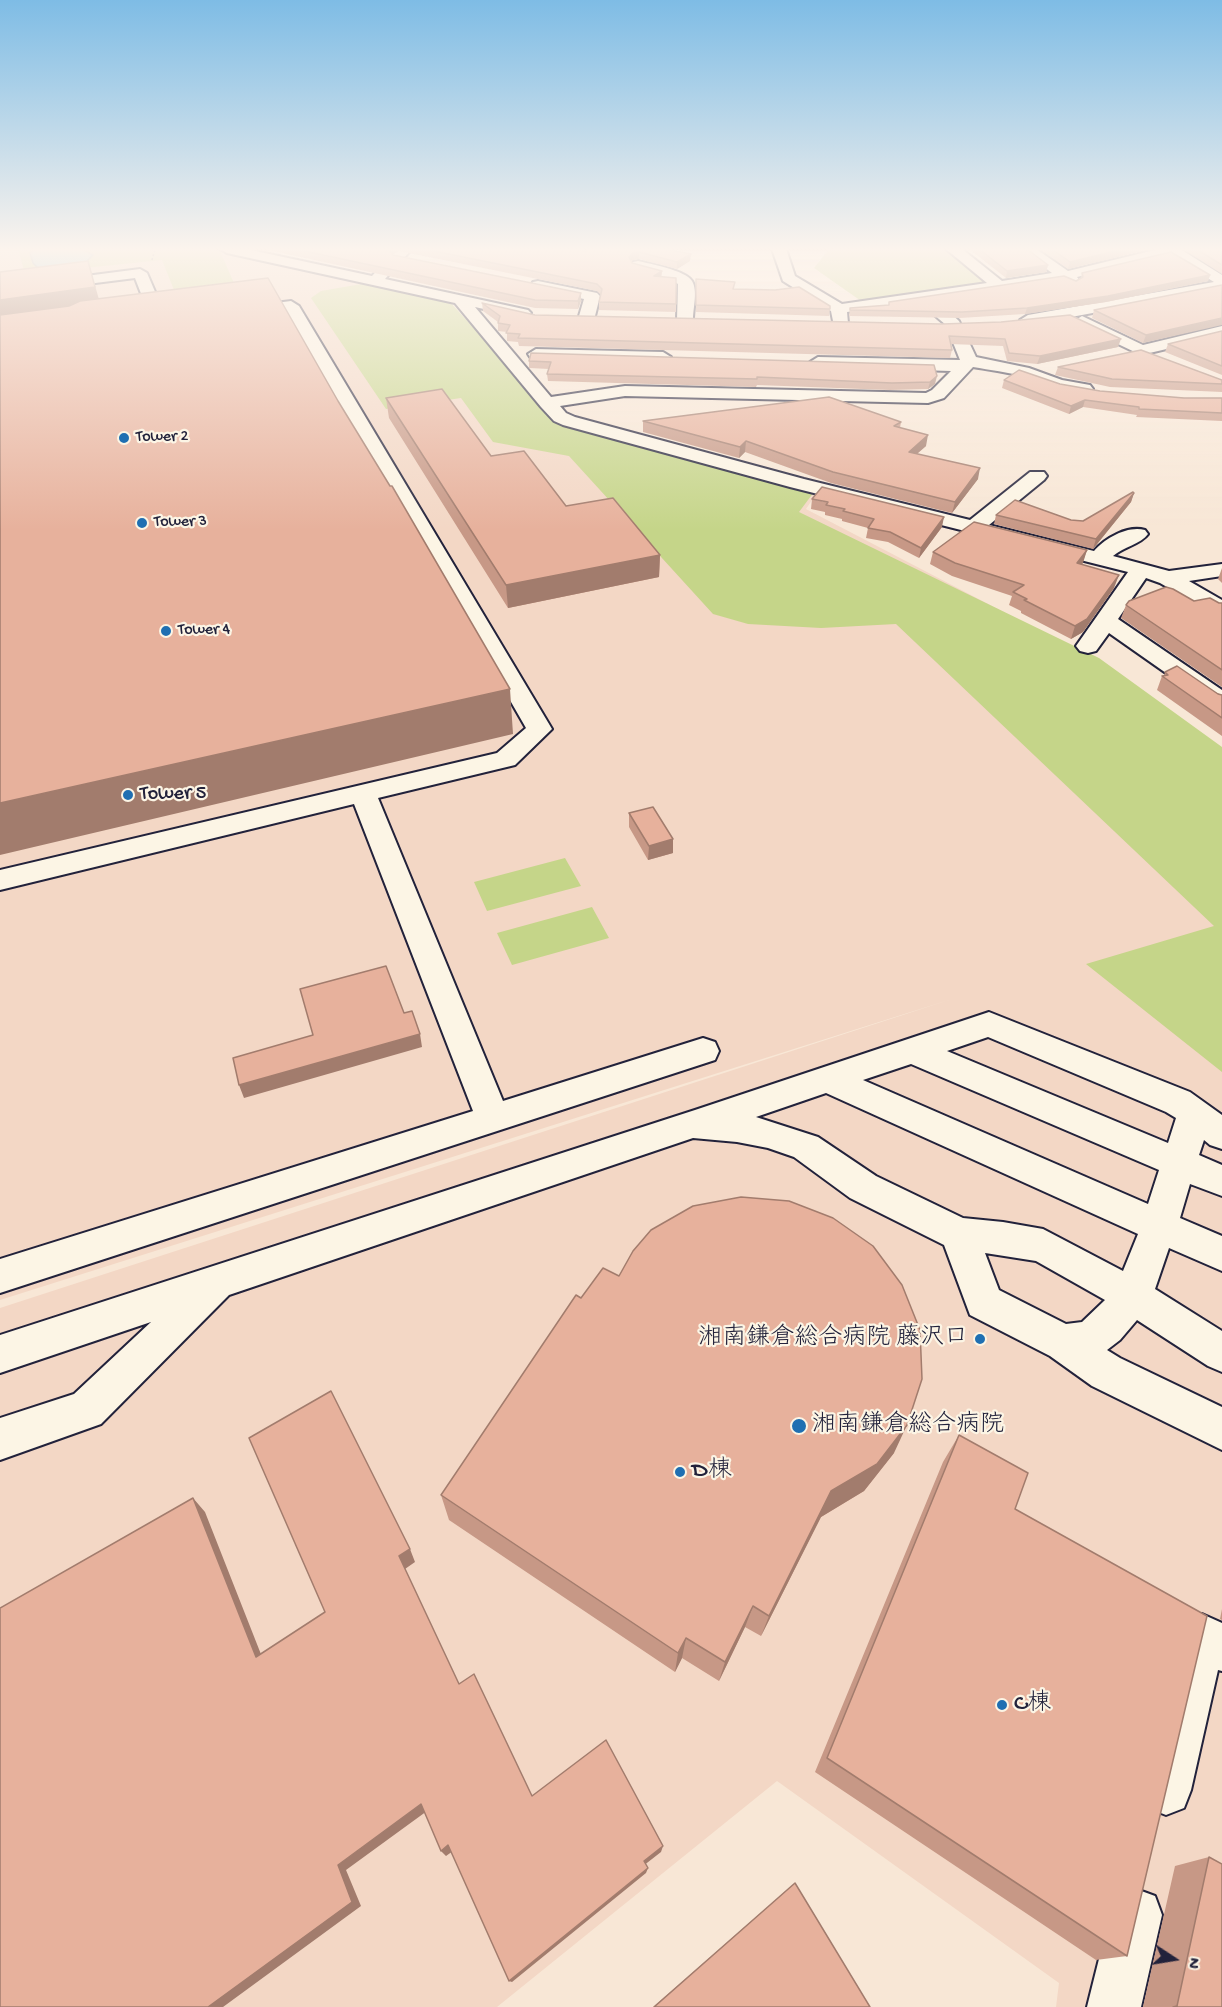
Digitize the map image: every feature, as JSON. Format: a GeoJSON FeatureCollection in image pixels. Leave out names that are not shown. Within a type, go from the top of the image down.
{"type":"FeatureCollection","features":[{"type":"Feature","properties":{"kind":"street"},"geometry":{"type":"LineString","coordinates":[[0,880],[506,759],[539,729],[312,343]]}},
{"type":"Feature","properties":{"kind":"street"},"geometry":{"type":"LineString","coordinates":[[497,343],[561,417],[585,426],[797,483],[1141,569],[1168,578],[1222,609]]}},
{"type":"Feature","properties":{"kind":"street"},"geometry":{"type":"LineString","coordinates":[[547,403],[625,391],[717,388],[928,398],[938,394],[966,364],[964,343]]}},
{"type":"Feature","properties":{"kind":"street"},"geometry":{"type":"LineString","coordinates":[[1126,343],[1173,362]]}},
{"type":"Feature","properties":{"kind":"street"},"geometry":{"type":"LineString","coordinates":[[1119,355],[1172,343]]}},
{"type":"Feature","properties":{"kind":"street"},"geometry":{"type":"LineString","coordinates":[[506,353],[674,358]]}},
{"type":"Feature","properties":{"kind":"street"},"geometry":{"type":"LineString","coordinates":[[800,362],[966,364],[1029,373],[1058,385],[1098,392]]}},
{"type":"Feature","properties":{"kind":"street"},"geometry":{"type":"LineString","coordinates":[[1029,373],[1063,366]]}},
{"type":"Feature","properties":{"kind":"street"},"geometry":{"type":"LineString","coordinates":[[974,527],[1037,476]]}},
{"type":"Feature","properties":{"kind":"street"},"geometry":{"type":"LineString","coordinates":[[1099,559],[1104,551],[1114,544],[1138,534]]}},
{"type":"Feature","properties":{"kind":"street"},"geometry":{"type":"LineString","coordinates":[[1088,646],[1141,569]]}},
{"type":"Feature","properties":{"kind":"street"},"geometry":{"type":"LineString","coordinates":[[1168,578],[1222,570]]}},
{"type":"Feature","properties":{"kind":"street"},"geometry":{"type":"LineString","coordinates":[[1105,620],[1222,701]]}},
{"type":"Feature","properties":{"kind":"street"},"geometry":{"type":"LineString","coordinates":[[363,794],[494,1119]]}},
{"type":"Feature","properties":{"kind":"street"},"geometry":{"type":"LineString","coordinates":[[0,1354],[989,1024],[1178,1102],[1195,1112],[1222,1135]]}},
{"type":"Feature","properties":{"kind":"street"},"geometry":{"type":"LineString","coordinates":[[912,1050],[1222,1181]]}},
{"type":"Feature","properties":{"kind":"street"},"geometry":{"type":"LineString","coordinates":[[0,1276],[703,1051]]}},
{"type":"Feature","properties":{"kind":"street"},"geometry":{"type":"LineString","coordinates":[[827,1079],[1222,1254]]}},
{"type":"Feature","properties":{"kind":"street"},"geometry":{"type":"LineString","coordinates":[[1064,1343],[1090,1339],[1106,1328],[1133,1296],[1159,1226],[1195,1112]]}},
{"type":"Feature","properties":{"kind":"street"},"geometry":{"type":"LineString","coordinates":[[693,1124],[769,1134],[806,1148],[863,1187],[958,1233],[1003,1238],[1043,1246],[1133,1296],[1222,1353]]}},
{"type":"Feature","properties":{"kind":"street"},"geometry":{"type":"LineString","coordinates":[[958,1233],[984,1302],[1064,1343],[1106,1372],[1222,1429]]}},
{"type":"Feature","properties":{"kind":"street"},"geometry":{"type":"LineString","coordinates":[[0,1439],[87,1410],[218,1282]]}},
{"type":"Feature","properties":{"kind":"street"},"geometry":{"type":"LineString","coordinates":[[1114,2007],[1202,1637],[1222,1648]]}},
{"type":"Feature","properties":{"kind":"shaded area"},"geometry":{"type":"Polygon","coordinates":[[[0,343],[485,343],[557,425],[818,491],[806,509],[1088,656],[1222,752],[1222,2007],[1056,2007],[1059,1983],[777,1781],[497,2007],[0,2007],[0,1308],[952,999],[0,1300],[0,343]]]}},
{"type":"Feature","properties":{"kind":"green space"},"geometry":{"type":"Polygon","coordinates":[[[341,343],[487,343],[562,424],[814,492],[799,512],[1099,658],[1222,747],[1222,1072],[1086,964],[1214,926],[896,624],[821,628],[748,624],[713,614],[569,456],[493,442],[461,398],[386,409],[341,343]]]}},
{"type":"Feature","properties":{"kind":"green space"},"geometry":{"type":"Polygon","coordinates":[[[565,858],[581,886],[487,911],[474,882],[565,858]]]}},
{"type":"Feature","properties":{"kind":"green space"},"geometry":{"type":"Polygon","coordinates":[[[592,907],[609,938],[512,965],[497,933],[592,907]]]}},
{"type":"Feature","properties":{"kind":"building"},"geometry":{"type":"Polygon","coordinates":[[[0,343],[305,343],[338,401],[392,486],[510,689],[0,803],[0,343]]]}},
{"type":"Feature","properties":{"kind":"building"},"geometry":{"type":"Polygon","coordinates":[[[687,343],[950,343],[952,350],[687,343]]]}},
{"type":"Feature","properties":{"kind":"building"},"geometry":{"type":"Polygon","coordinates":[[[1006,343],[1104,343],[1040,356],[1009,353],[1006,343]]]}},
{"type":"Feature","properties":{"kind":"building"},"geometry":{"type":"Polygon","coordinates":[[[1222,343],[1222,366],[1168,344],[1222,343]]]}},
{"type":"Feature","properties":{"kind":"building"},"geometry":{"type":"Polygon","coordinates":[[[1141,350],[1222,380],[1222,384],[1112,379],[1058,367],[1141,350]]]}},
{"type":"Feature","properties":{"kind":"building"},"geometry":{"type":"Polygon","coordinates":[[[531,353],[934,365],[937,376],[930,382],[892,383],[757,377],[757,379],[547,374],[551,362],[529,361],[531,353]]]}},
{"type":"Feature","properties":{"kind":"building"},"geometry":{"type":"Polygon","coordinates":[[[1019,370],[1060,384],[1100,391],[1184,398],[1222,398],[1222,413],[1139,409],[1139,407],[1085,400],[1071,406],[1004,380],[1019,370]]]}},
{"type":"Feature","properties":{"kind":"building"},"geometry":{"type":"Polygon","coordinates":[[[442,389],[491,456],[524,451],[566,506],[613,498],[660,555],[506,585],[386,398],[442,389]]]}},
{"type":"Feature","properties":{"kind":"building"},"geometry":{"type":"Polygon","coordinates":[[[829,397],[901,422],[894,426],[928,435],[909,452],[980,468],[955,502],[833,472],[746,441],[740,447],[643,421],[829,397]]]}},
{"type":"Feature","properties":{"kind":"building"},"geometry":{"type":"Polygon","coordinates":[[[822,487],[944,517],[921,548],[890,532],[868,528],[874,519],[826,505],[828,502],[812,499],[822,487]]]}},
{"type":"Feature","properties":{"kind":"building"},"geometry":{"type":"Polygon","coordinates":[[[1133,492],[1096,539],[996,515],[1015,500],[1071,520],[1083,521],[1133,492]]]}},
{"type":"Feature","properties":{"kind":"building"},"geometry":{"type":"Polygon","coordinates":[[[974,522],[1087,550],[1077,563],[1119,575],[1087,619],[1075,626],[1013,592],[1024,585],[955,563],[933,552],[974,522]]]}},
{"type":"Feature","properties":{"kind":"building"},"geometry":{"type":"Polygon","coordinates":[[[1166,587],[1194,601],[1210,598],[1222,603],[1222,670],[1126,605],[1129,601],[1166,587]]]}},
{"type":"Feature","properties":{"kind":"building"},"geometry":{"type":"Polygon","coordinates":[[[1177,666],[1222,695],[1222,718],[1162,676],[1168,675],[1165,672],[1177,666]]]}},
{"type":"Feature","properties":{"kind":"building"},"geometry":{"type":"Polygon","coordinates":[[[653,807],[673,839],[649,846],[629,813],[653,807]]]}},
{"type":"Feature","properties":{"kind":"building"},"geometry":{"type":"Polygon","coordinates":[[[386,966],[404,1013],[412,1011],[420,1034],[239,1085],[233,1058],[313,1035],[300,989],[386,966]]]}},
{"type":"Feature","properties":{"kind":"building","name":"D棟"},"geometry":{"type":"Polygon","coordinates":[[[741,1197],[789,1201],[833,1218],[873,1246],[902,1285],[920,1330],[922,1379],[907,1425],[877,1464],[831,1491],[769,1616],[753,1606],[725,1662],[686,1638],[678,1653],[441,1495],[576,1295],[581,1298],[603,1268],[619,1276],[633,1251],[651,1230],[693,1206],[741,1197]]]}},
{"type":"Feature","properties":{"kind":"building"},"geometry":{"type":"Polygon","coordinates":[[[331,1391],[410,1549],[399,1556],[459,1684],[474,1674],[532,1796],[606,1740],[663,1846],[644,1861],[648,1868],[509,1981],[448,1845],[441,1851],[421,1804],[338,1865],[352,1902],[208,2007],[0,2007],[0,1608],[193,1498],[256,1657],[325,1612],[249,1438],[331,1391]]]}},
{"type":"Feature","properties":{"kind":"building","name":"C棟"},"geometry":{"type":"Polygon","coordinates":[[[959,1435],[1028,1473],[1015,1509],[1207,1616],[1127,1956],[827,1758],[959,1435]]]}},
{"type":"Feature","properties":{"kind":"building"},"geometry":{"type":"Polygon","coordinates":[[[1209,1857],[1222,1864],[1222,2007],[1173,2007],[1177,2006],[1209,1857]]]}},
{"type":"Feature","properties":{"kind":"building"},"geometry":{"type":"Polygon","coordinates":[[[795,1883],[870,2007],[654,2007],[795,1883]]]}},
{"type":"Feature","properties":{"kind":"place","name":"Tower 2"},"geometry":{"type":"Point","coordinates":[124,438]}},
{"type":"Feature","properties":{"kind":"place","name":"Tower 3"},"geometry":{"type":"Point","coordinates":[142,523]}},
{"type":"Feature","properties":{"kind":"place","name":"Tower 4"},"geometry":{"type":"Point","coordinates":[166,631]}},
{"type":"Feature","properties":{"kind":"place","name":"Tower 5"},"geometry":{"type":"Point","coordinates":[128,795]}},
{"type":"Feature","properties":{"kind":"place","name":"湘南鎌倉総合病院 藤沢口"},"geometry":{"type":"Point","coordinates":[980,1339]}},
{"type":"Feature","properties":{"kind":"place","name":"湘南鎌倉総合病院"},"geometry":{"type":"Point","coordinates":[799,1426]}},
{"type":"Feature","properties":{"kind":"place","name":"D棟"},"geometry":{"type":"Point","coordinates":[680,1472]}},
{"type":"Feature","properties":{"kind":"place","name":"C棟"},"geometry":{"type":"Point","coordinates":[1002,1705]}}]}
